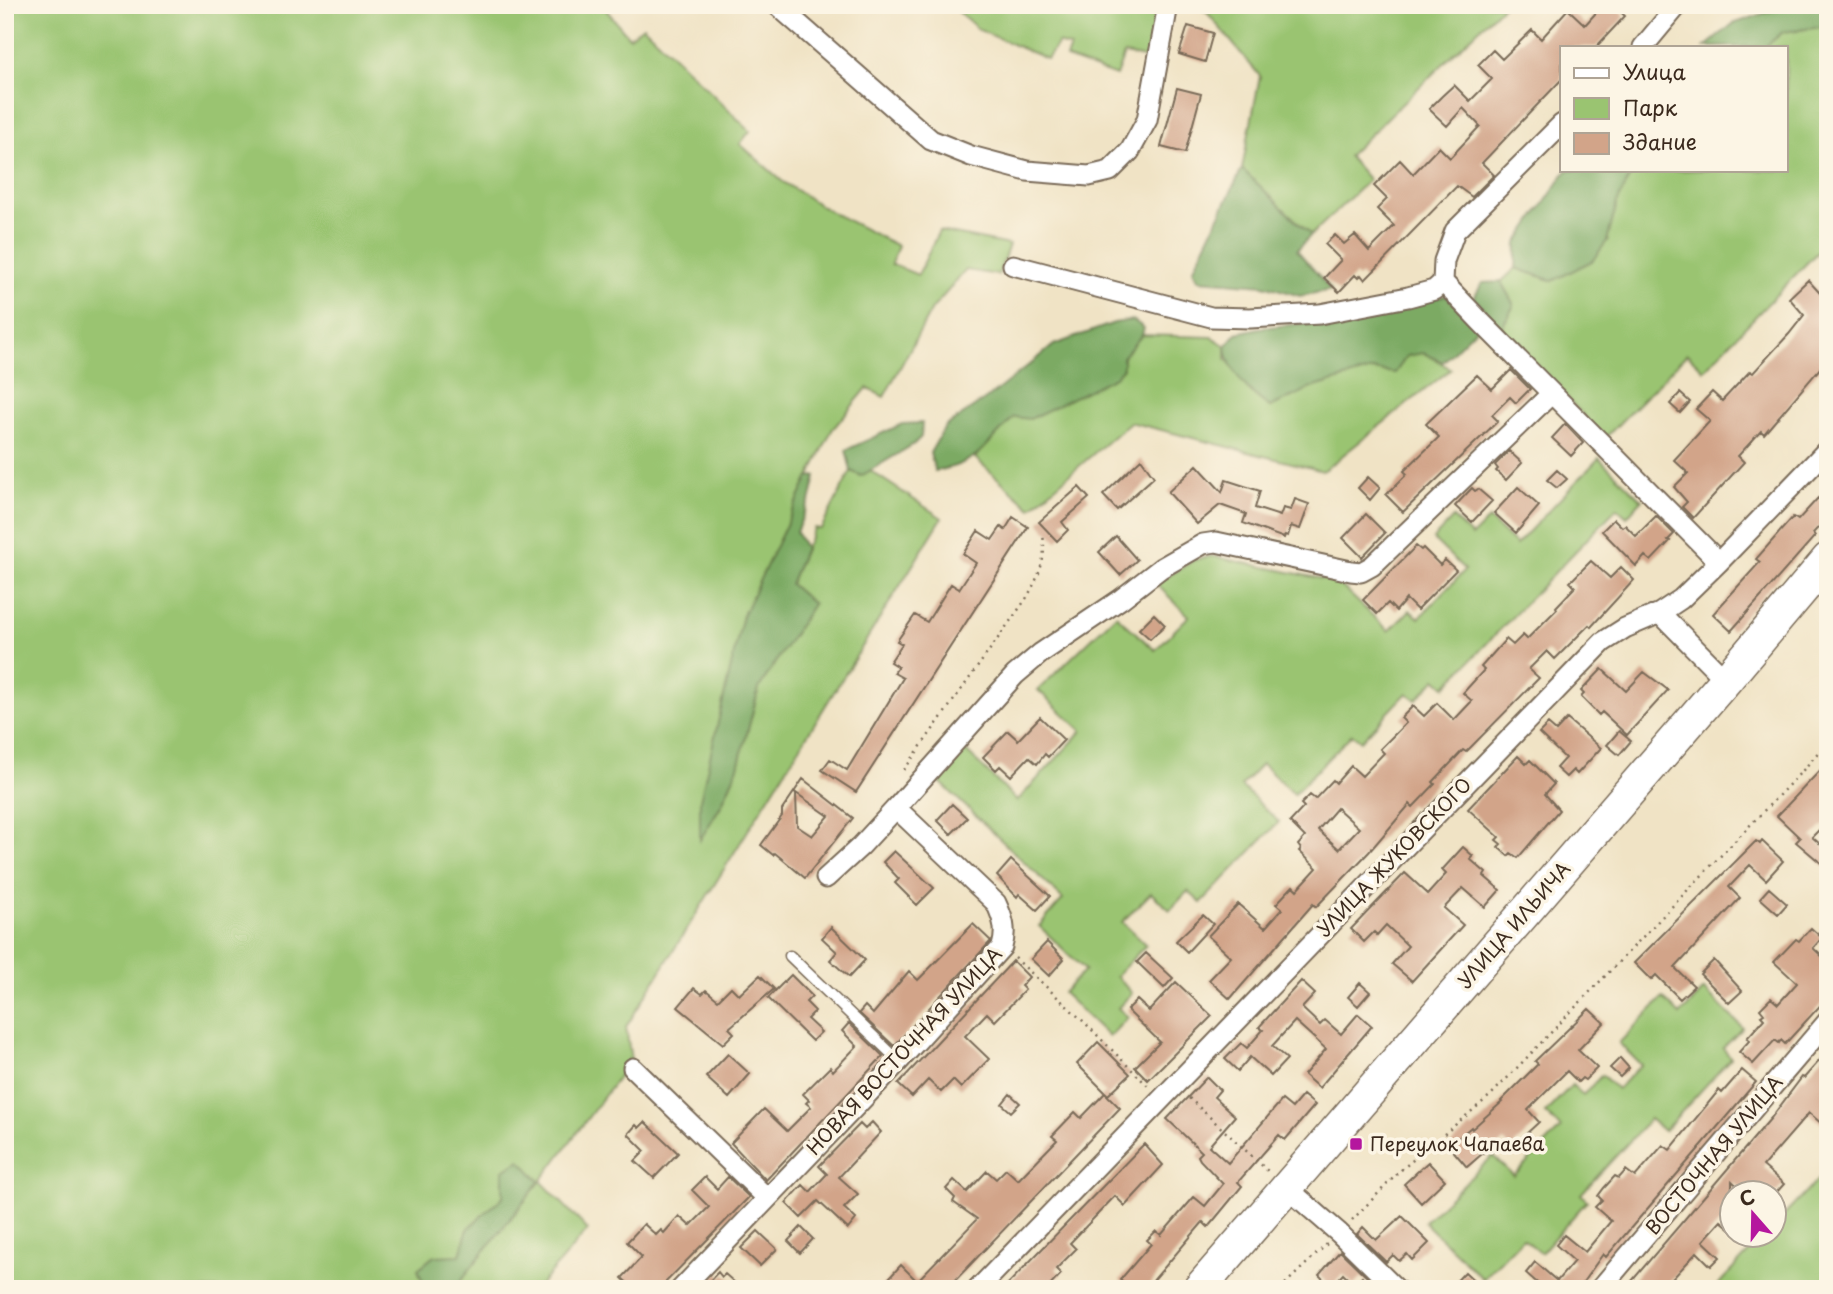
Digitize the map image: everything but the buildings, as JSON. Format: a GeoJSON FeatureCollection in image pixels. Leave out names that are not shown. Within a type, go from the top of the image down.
{"type":"FeatureCollection","features":[{"type":"Feature","properties":{"kind":"main road","name":"УЛИЦА ИЛЬИЧА"},"geometry":{"type":"LineString","coordinates":[[1199,1289],[1828,559]]}},
{"type":"Feature","properties":{"kind":"street"},"geometry":{"type":"LineString","coordinates":[[777,5],[931,139],[971,156],[1027,171],[1089,176],[1110,171],[1130,151],[1147,120],[1168,5]]}},
{"type":"Feature","properties":{"kind":"street"},"geometry":{"type":"LineString","coordinates":[[1644,46],[1678,5]]}},
{"type":"Feature","properties":{"kind":"street"},"geometry":{"type":"LineString","coordinates":[[1013,265],[1211,317],[1320,314],[1408,297],[1434,290],[1443,282],[1444,261],[1455,231],[1560,126]]}},
{"type":"Feature","properties":{"kind":"street"},"geometry":{"type":"LineString","coordinates":[[1443,282],[1719,562]]}},
{"type":"Feature","properties":{"kind":"street"},"geometry":{"type":"LineString","coordinates":[[826,878],[861,846],[1015,675],[1041,653],[1121,599],[1161,568],[1203,544],[1216,542],[1361,572],[1373,566],[1551,394]]}},
{"type":"Feature","properties":{"kind":"street","name":"УЛИЦА ЖУКОВСКОГО"},"geometry":{"type":"LineString","coordinates":[[978,1289],[1603,642],[1625,628],[1660,613],[1681,599],[1828,449]]}},
{"type":"Feature","properties":{"kind":"street"},"geometry":{"type":"LineString","coordinates":[[1660,613],[1726,680]]}},
{"type":"Feature","properties":{"kind":"street","name":"НОВАЯ ВОСТОЧНАЯ УЛИЦА"},"geometry":{"type":"LineString","coordinates":[[681,1289],[899,1061],[1002,947],[1005,935],[1003,918],[996,903],[896,808]]}},
{"type":"Feature","properties":{"kind":"street","name":"ВОСТОЧНАЯ УЛИЦА"},"geometry":{"type":"LineString","coordinates":[[1600,1289],[1828,1021]]}},
{"type":"Feature","properties":{"kind":"street"},"geometry":{"type":"LineString","coordinates":[[633,1068],[767,1198]]}},
{"type":"Feature","properties":{"kind":"street"},"geometry":{"type":"LineString","coordinates":[[1286,1187],[1339,1233],[1396,1289]]}},
{"type":"Feature","properties":{"kind":"lane"},"geometry":{"type":"LineString","coordinates":[[790,956],[899,1061]]}},
{"type":"Feature","properties":{"kind":"path"},"geometry":{"type":"LineString","coordinates":[[904,770],[1039,577],[1045,550],[1043,535]]}},
{"type":"Feature","properties":{"kind":"path"},"geometry":{"type":"LineString","coordinates":[[1280,1289],[1402,1170],[1491,1095],[1828,741]]}},
{"type":"Feature","properties":{"kind":"path"},"geometry":{"type":"LineString","coordinates":[[1002,947],[1167,1091],[1286,1187]]}},
{"type":"Feature","properties":{"kind":"green space"},"geometry":{"type":"Polygon","coordinates":[[[5,5],[602,5],[629,37],[643,26],[750,131],[740,144],[783,182],[831,212],[898,246],[891,264],[918,275],[939,231],[1009,245],[998,275],[966,270],[932,309],[884,397],[867,388],[832,430],[743,615],[700,839],[721,806],[738,767],[759,688],[813,604],[790,584],[814,528],[821,529],[851,471],[861,475],[869,470],[942,518],[626,1027],[631,1060],[541,1181],[588,1230],[539,1286],[541,1289],[454,1289],[540,1182],[503,1197],[468,1228],[460,1256],[434,1256],[418,1269],[425,1289],[5,1289],[5,5]]]}},
{"type":"Feature","properties":{"kind":"green space"},"geometry":{"type":"Polygon","coordinates":[[[951,5],[1156,5],[1150,59],[1124,54],[1116,76],[1066,58],[1070,47],[1058,43],[1047,59],[979,30],[951,5]]]}},
{"type":"Feature","properties":{"kind":"green space"},"geometry":{"type":"Polygon","coordinates":[[[1191,5],[1504,5],[1348,156],[1369,180],[1311,235],[1242,169],[1260,76],[1206,11],[1191,5]]]}},
{"type":"Feature","properties":{"kind":"green space"},"geometry":{"type":"Polygon","coordinates":[[[1788,5],[1828,5],[1828,26],[1783,32],[1766,46],[1706,46],[1733,24],[1788,5]]]}},
{"type":"Feature","properties":{"kind":"green space"},"geometry":{"type":"Polygon","coordinates":[[[1828,26],[1828,241],[1704,370],[1687,354],[1605,438],[1501,329],[1514,305],[1501,282],[1516,268],[1553,281],[1607,241],[1617,203],[1630,176],[1645,172],[1787,172],[1787,46],[1766,46],[1783,32],[1828,26]]]}},
{"type":"Feature","properties":{"kind":"green space"},"geometry":{"type":"Polygon","coordinates":[[[1242,169],[1311,235],[1297,250],[1331,290],[1300,296],[1264,285],[1199,280],[1193,270],[1242,169]]]}},
{"type":"Feature","properties":{"kind":"green space"},"geometry":{"type":"Polygon","coordinates":[[[1566,172],[1645,172],[1630,176],[1617,203],[1607,241],[1592,261],[1553,281],[1516,268],[1517,243],[1566,172]]]}},
{"type":"Feature","properties":{"kind":"green space"},"geometry":{"type":"Polygon","coordinates":[[[1501,282],[1514,305],[1501,329],[1474,298],[1482,283],[1501,282]]]}},
{"type":"Feature","properties":{"kind":"green space"},"geometry":{"type":"Polygon","coordinates":[[[1446,295],[1477,328],[1443,362],[1423,353],[1407,356],[1395,373],[1372,370],[1311,388],[1270,407],[1241,381],[1227,355],[1226,346],[1237,333],[1259,328],[1369,317],[1446,295]]]}},
{"type":"Feature","properties":{"kind":"green space"},"geometry":{"type":"Polygon","coordinates":[[[1133,320],[1144,328],[1142,335],[1123,357],[1123,368],[1115,377],[1030,419],[1014,417],[980,452],[961,464],[935,471],[930,453],[945,427],[990,396],[1054,345],[1114,323],[1133,320]]]}},
{"type":"Feature","properties":{"kind":"green space"},"geometry":{"type":"Polygon","coordinates":[[[1142,335],[1212,337],[1226,346],[1226,359],[1270,407],[1311,388],[1372,370],[1395,373],[1407,356],[1423,352],[1451,369],[1323,471],[1130,422],[1031,508],[975,458],[1014,417],[1123,357],[1142,335]]]}},
{"type":"Feature","properties":{"kind":"green space"},"geometry":{"type":"Polygon","coordinates":[[[922,423],[921,437],[914,444],[861,476],[851,471],[846,450],[902,424],[922,423]]]}},
{"type":"Feature","properties":{"kind":"green space"},"geometry":{"type":"Polygon","coordinates":[[[1599,458],[1642,500],[1627,517],[1617,508],[1445,687],[1436,679],[1416,700],[1407,693],[1361,741],[1352,734],[1294,794],[1262,764],[1241,786],[1279,822],[1201,903],[1188,891],[1170,910],[1151,893],[1122,922],[1146,945],[1116,976],[1132,993],[1118,1008],[1128,1017],[1109,1037],[1063,993],[1085,970],[1039,926],[1063,899],[939,781],[966,751],[1017,801],[1082,731],[1038,690],[1116,615],[1155,650],[1189,616],[1156,584],[1194,560],[1212,556],[1337,582],[1389,631],[1410,610],[1419,618],[1465,570],[1433,539],[1453,518],[1472,536],[1489,519],[1516,545],[1599,458]]]}},
{"type":"Feature","properties":{"kind":"green space"},"geometry":{"type":"Polygon","coordinates":[[[816,476],[811,498],[796,532],[805,548],[790,584],[813,604],[759,688],[738,767],[721,805],[700,840],[700,800],[743,615],[809,477],[816,476]]]}},
{"type":"Feature","properties":{"kind":"green space"},"geometry":{"type":"Polygon","coordinates":[[[1704,990],[1743,1028],[1723,1048],[1731,1058],[1664,1131],[1650,1119],[1581,1194],[1587,1201],[1541,1253],[1523,1238],[1483,1279],[1424,1222],[1493,1156],[1514,1176],[1561,1128],[1545,1113],[1572,1085],[1583,1095],[1602,1075],[1617,1089],[1641,1065],[1619,1043],[1663,998],[1680,1015],[1704,990]]]}},
{"type":"Feature","properties":{"kind":"green space"},"geometry":{"type":"Polygon","coordinates":[[[520,1160],[540,1181],[454,1289],[425,1289],[418,1269],[434,1256],[460,1255],[468,1228],[503,1197],[503,1170],[520,1160]]]}},
{"type":"Feature","properties":{"kind":"green space"},"geometry":{"type":"Polygon","coordinates":[[[1828,1169],[1828,1289],[1714,1289],[1753,1248],[1787,1248],[1787,1212],[1828,1169]]]}},
{"type":"Feature","properties":{"kind":"place","name":"Переулок Чапаева"},"geometry":{"type":"Point","coordinates":[1356,1144]}}]}
